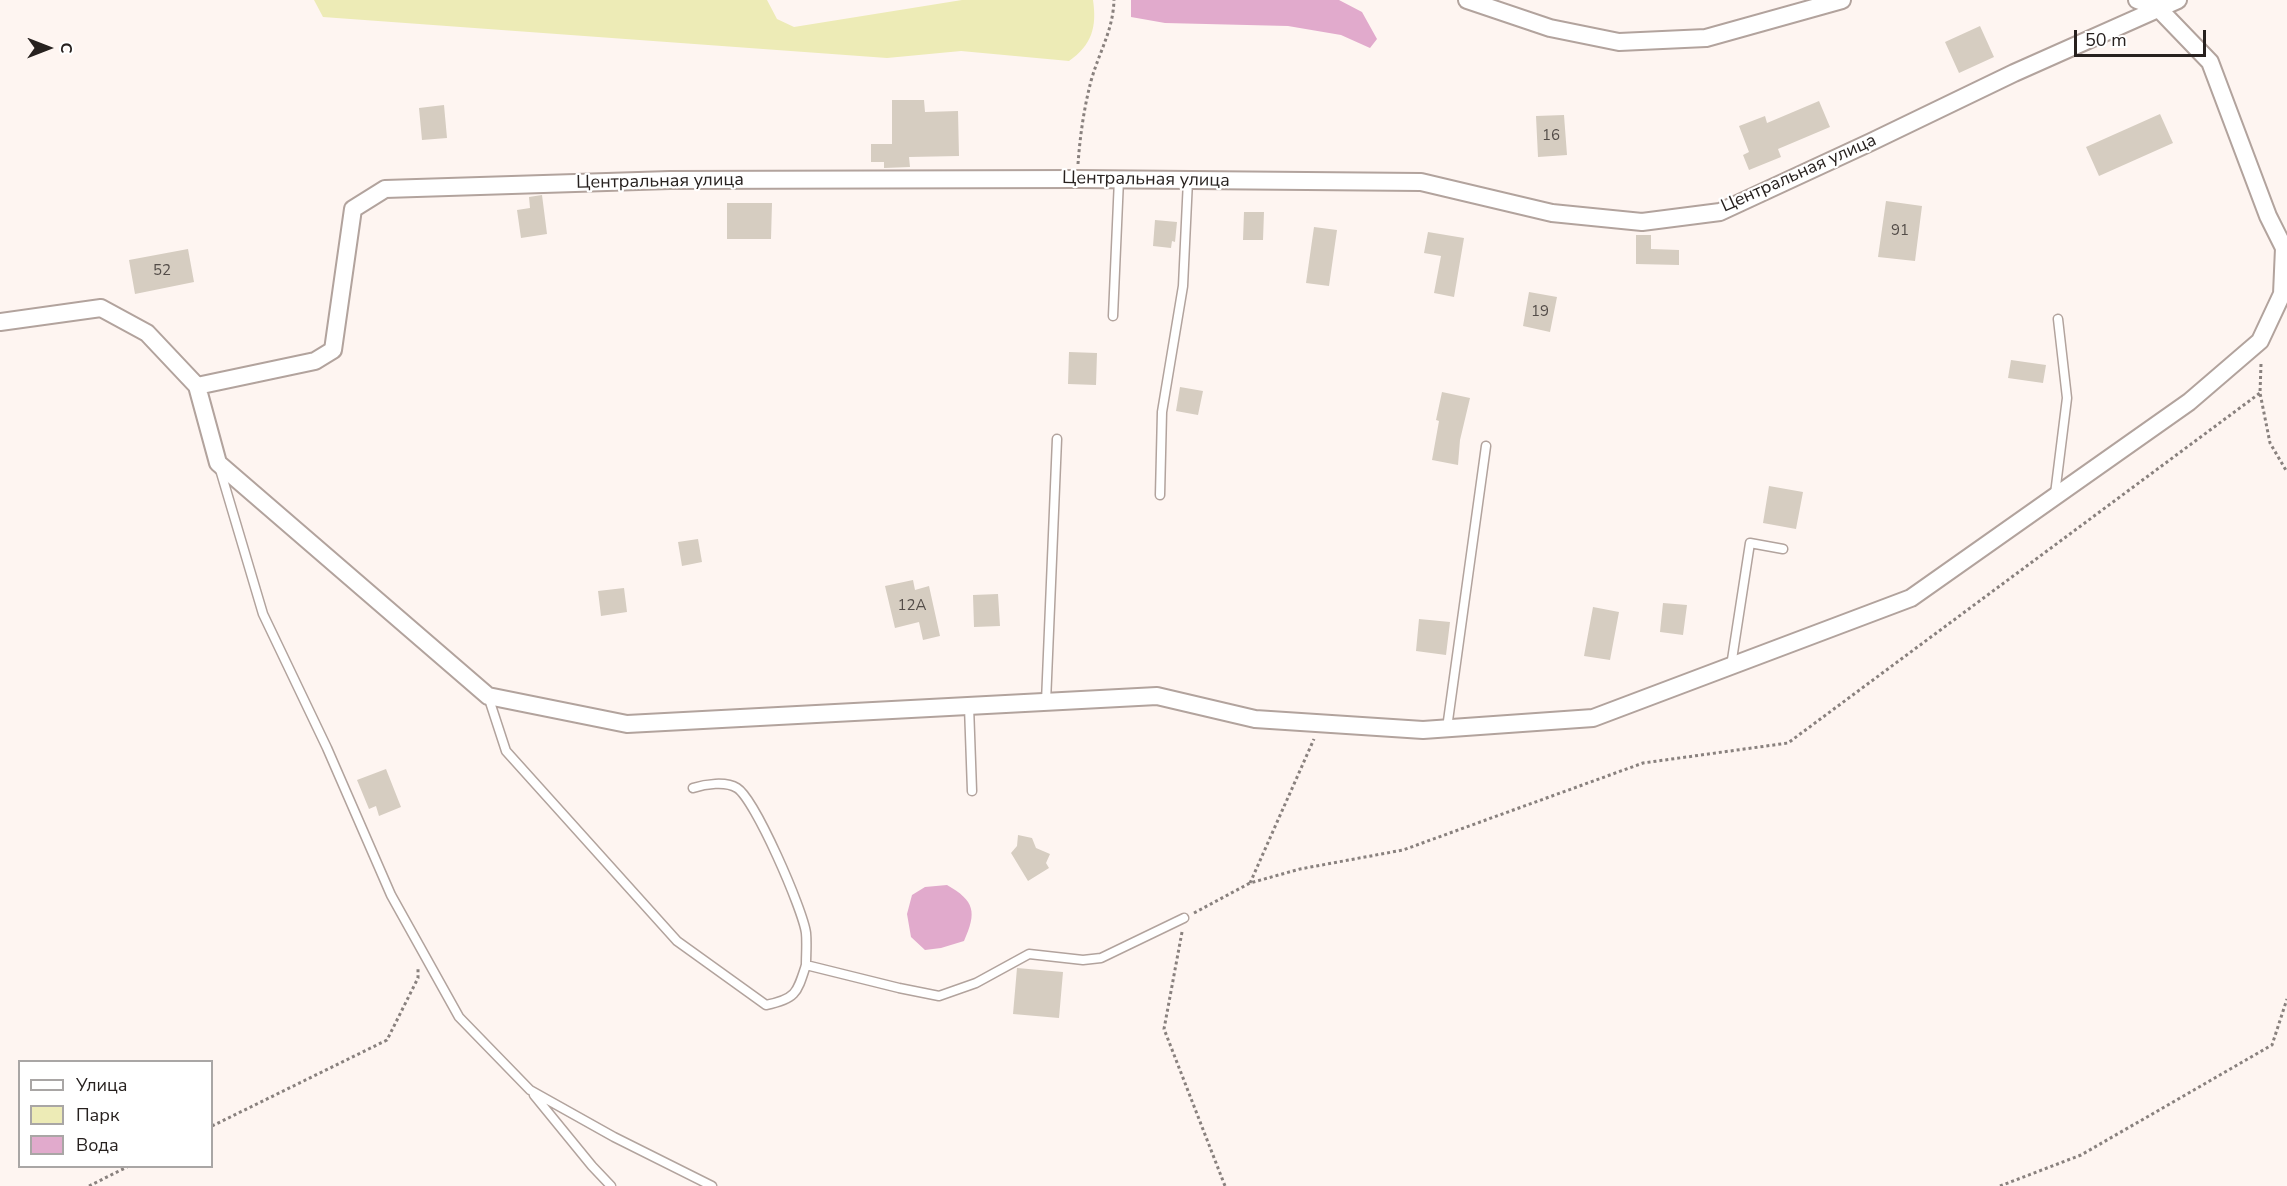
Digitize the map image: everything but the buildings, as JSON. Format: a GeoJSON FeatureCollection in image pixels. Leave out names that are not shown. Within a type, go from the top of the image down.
{"type":"FeatureCollection","features":[{"type":"Feature","properties":{"kind":"street"},"geometry":{"type":"LineString","coordinates":[[1467,0],[1550,28],[1619,42],[1706,38],[1842,0]]}},
{"type":"Feature","properties":{"kind":"street"},"geometry":{"type":"LineString","coordinates":[[0,322],[100,308],[147,333],[197,386],[218,463],[488,696],[627,724],[1157,696],[1255,719],[1423,730],[1593,718],[1911,598],[2189,402],[2260,341],[2282,294],[2284,248],[2268,216],[2210,62],[2157,4],[2137,0]]}},
{"type":"Feature","properties":{"kind":"street","name":"Центральная улица"},"geometry":{"type":"LineString","coordinates":[[197,386],[315,361],[333,350],[352,209],[385,189],[670,180],[1119,179],[1421,182],[1552,213],[1642,222],[1720,212],[1872,142],[2157,4],[2178,0]]}},
{"type":"Feature","properties":{"kind":"lane"},"geometry":{"type":"LineString","coordinates":[[1113,316],[1119,179]]}},
{"type":"Feature","properties":{"kind":"lane"},"geometry":{"type":"LineString","coordinates":[[1160,495],[1162,412],[1183,286],[1188,180]]}},
{"type":"Feature","properties":{"kind":"lane"},"geometry":{"type":"LineString","coordinates":[[2055,497],[2067,398],[2058,319]]}},
{"type":"Feature","properties":{"kind":"lane"},"geometry":{"type":"LineString","coordinates":[[1046,702],[1057,439]]}},
{"type":"Feature","properties":{"kind":"lane"},"geometry":{"type":"LineString","coordinates":[[1447,728],[1486,446]]}},
{"type":"Feature","properties":{"kind":"lane"},"geometry":{"type":"LineString","coordinates":[[218,463],[263,614],[327,748],[391,896],[417,944],[459,1017],[530,1090],[611,1186]]}},
{"type":"Feature","properties":{"kind":"lane"},"geometry":{"type":"LineString","coordinates":[[1731,666],[1750,543],[1782,549]]}},
{"type":"Feature","properties":{"kind":"lane"},"geometry":{"type":"LineString","coordinates":[[488,696],[506,750],[677,941],[766,1005],[784,1001],[798,990],[806,965],[806,932],[797,902],[751,804],[737,788],[708,783],[693,788]]}},
{"type":"Feature","properties":{"kind":"lane"},"geometry":{"type":"LineString","coordinates":[[969,706],[972,791]]}},
{"type":"Feature","properties":{"kind":"lane"},"geometry":{"type":"LineString","coordinates":[[806,965],[939,996],[976,983],[1029,954],[1083,960],[1101,958],[1184,918]]}},
{"type":"Feature","properties":{"kind":"lane"},"geometry":{"type":"LineString","coordinates":[[530,1090],[614,1137],[712,1186]]}},
{"type":"Feature","properties":{"kind":"path"},"geometry":{"type":"LineString","coordinates":[[1077,179],[1082,124],[1092,80],[1114,18],[1114,0]]}},
{"type":"Feature","properties":{"kind":"path"},"geometry":{"type":"LineString","coordinates":[[2260,341],[2260,393],[2270,443],[2287,472]]}},
{"type":"Feature","properties":{"kind":"path"},"geometry":{"type":"LineString","coordinates":[[1226,1186],[1164,1029],[1184,918],[1250,883],[1300,869],[1403,850],[1643,764],[1788,743],[2260,393]]}},
{"type":"Feature","properties":{"kind":"path"},"geometry":{"type":"LineString","coordinates":[[1250,883],[1321,723]]}},
{"type":"Feature","properties":{"kind":"path"},"geometry":{"type":"LineString","coordinates":[[213,1126],[387,1040],[418,978],[417,944]]}},
{"type":"Feature","properties":{"kind":"path"},"geometry":{"type":"LineString","coordinates":[[2000,1186],[2081,1155],[2272,1045],[2287,999]]}},
{"type":"Feature","properties":{"kind":"path"},"geometry":{"type":"LineString","coordinates":[[89,1186],[127,1168]]}},
{"type":"Feature","properties":{"kind":"green space"},"geometry":{"type":"Polygon","coordinates":[[[314,0],[767,0],[777,19],[794,27],[962,0],[1093,0],[1094,19],[1088,42],[1069,61],[961,51],[887,58],[323,17],[314,0]]]}},
{"type":"Feature","properties":{"kind":"water"},"geometry":{"type":"Polygon","coordinates":[[[1131,0],[1339,0],[1362,12],[1377,39],[1370,48],[1341,35],[1288,26],[1165,23],[1131,17],[1131,0]]]}},
{"type":"Feature","properties":{"kind":"water"},"geometry":{"type":"Polygon","coordinates":[[[947,885],[963,896],[971,908],[972,915],[968,931],[964,941],[925,950],[911,937],[907,914],[912,895],[925,887],[947,885]]]}}]}
